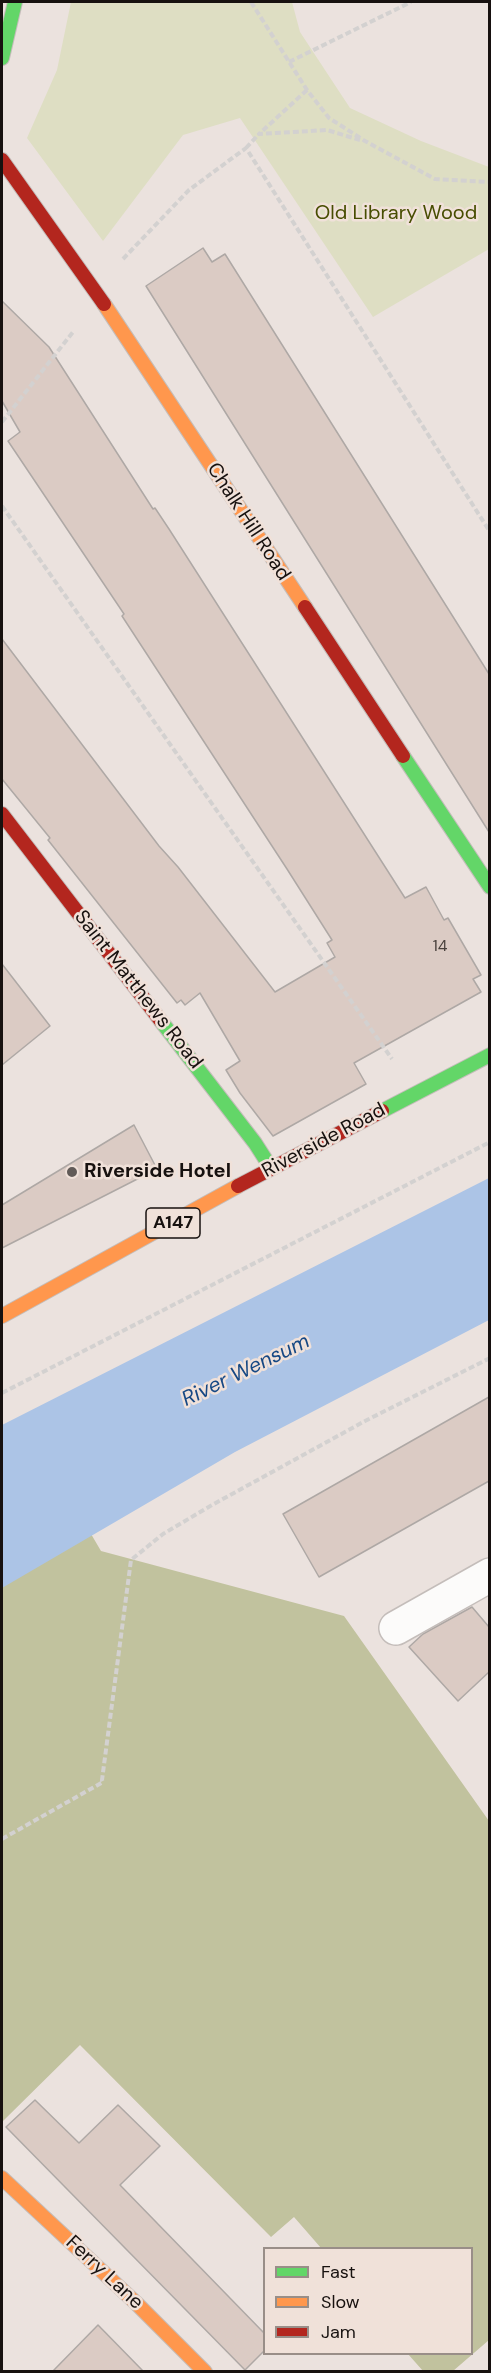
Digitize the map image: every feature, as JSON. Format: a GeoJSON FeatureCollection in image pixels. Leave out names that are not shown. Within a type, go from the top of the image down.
{"type":"FeatureCollection","features":[{"type":"Feature","properties":{"kind":"street"},"geometry":{"type":"LineString","coordinates":[[2,58],[15,2]]}},
{"type":"Feature","properties":{"kind":"street","name":"Chalk Hill Road"},"geometry":{"type":"LineString","coordinates":[[2,160],[100,298],[489,887]]}},
{"type":"Feature","properties":{"kind":"street","name":"Saint Matthews Road"},"geometry":{"type":"LineString","coordinates":[[2,814],[241,1125],[271,1168]]}},
{"type":"Feature","properties":{"kind":"street","name":"Riverside Road"},"geometry":{"type":"LineString","coordinates":[[2,1316],[271,1168],[489,1055]]}},
{"type":"Feature","properties":{"kind":"street"},"geometry":{"type":"LineString","coordinates":[[396,1628],[489,1575]]}},
{"type":"Feature","properties":{"kind":"street","name":"Ferry Lane"},"geometry":{"type":"LineString","coordinates":[[2,2178],[135,2302],[205,2372]]}},
{"type":"Feature","properties":{"kind":"path"},"geometry":{"type":"LineString","coordinates":[[251,2],[307,90],[329,118],[365,141],[435,179],[489,182]]}},
{"type":"Feature","properties":{"kind":"path"},"geometry":{"type":"LineString","coordinates":[[289,62],[411,2]]}},
{"type":"Feature","properties":{"kind":"path"},"geometry":{"type":"LineString","coordinates":[[2,422],[100,298],[125,255],[189,190],[246,148],[307,90]]}},
{"type":"Feature","properties":{"kind":"path"},"geometry":{"type":"LineString","coordinates":[[259,135],[327,130],[365,141]]}},
{"type":"Feature","properties":{"kind":"path"},"geometry":{"type":"LineString","coordinates":[[246,148],[489,532]]}},
{"type":"Feature","properties":{"kind":"path"},"geometry":{"type":"LineString","coordinates":[[2,506],[416,1093]]}},
{"type":"Feature","properties":{"kind":"path"},"geometry":{"type":"LineString","coordinates":[[2,1393],[489,1142]]}},
{"type":"Feature","properties":{"kind":"path"},"geometry":{"type":"LineString","coordinates":[[2,1839],[103,1782],[131,1560],[163,1534],[222,1499],[365,1421],[489,1358]]}},
{"type":"Feature","properties":{"kind":"green space","name":"Old Library Wood"},"geometry":{"type":"Polygon","coordinates":[[[71,2],[292,2],[300,32],[350,108],[421,141],[489,167],[489,249],[373,317],[240,118],[183,135],[103,241],[27,138],[57,70],[71,2]]]}},
{"type":"Feature","properties":{"kind":"green space"},"geometry":{"type":"Polygon","coordinates":[[[67,1493],[101,1551],[344,1616],[489,1821],[489,2340],[473,2354],[473,2247],[320,2247],[294,2217],[271,2237],[80,2045],[2,2122],[2,1542],[67,1493]]]}},
{"type":"Feature","properties":{"kind":"green space"},"geometry":{"type":"Polygon","coordinates":[[[409,2355],[472,2355],[453,2371],[423,2371],[409,2355]]]}},
{"type":"Feature","properties":{"kind":"water","name":"River Wensum"},"geometry":{"type":"Polygon","coordinates":[[[489,1178],[489,1320],[235,1452],[2,1588],[2,1425],[489,1178]]]}},
{"type":"Feature","properties":{"kind":"building"},"geometry":{"type":"Polygon","coordinates":[[[203,248],[212,262],[225,254],[489,674],[489,832],[146,286],[203,248]]]}},
{"type":"Feature","properties":{"kind":"building"},"geometry":{"type":"Polygon","coordinates":[[[2,301],[49,347],[153,509],[155,508],[169,529],[405,898],[426,887],[444,920],[448,918],[481,975],[473,979],[481,992],[354,1063],[366,1084],[273,1136],[240,1093],[226,1070],[240,1061],[200,993],[185,1005],[181,1000],[177,1003],[2,779],[2,639],[159,846],[178,867],[275,992],[335,957],[327,943],[332,940],[122,616],[124,614],[8,441],[20,432],[2,401],[2,301]]]}},
{"type":"Feature","properties":{"kind":"building"},"geometry":{"type":"Polygon","coordinates":[[[2,964],[50,1026],[2,1065],[2,964]]]}},
{"type":"Feature","properties":{"kind":"building"},"geometry":{"type":"Polygon","coordinates":[[[134,1125],[157,1169],[2,1248],[2,1205],[134,1125]]]}},
{"type":"Feature","properties":{"kind":"building"},"geometry":{"type":"Polygon","coordinates":[[[489,1397],[489,1481],[319,1577],[283,1514],[489,1397]]]}},
{"type":"Feature","properties":{"kind":"building"},"geometry":{"type":"Polygon","coordinates":[[[472,1607],[489,1627],[489,1672],[458,1701],[409,1647],[423,1634],[472,1607]]]}},
{"type":"Feature","properties":{"kind":"building"},"geometry":{"type":"Polygon","coordinates":[[[35,2100],[79,2143],[118,2105],[160,2146],[120,2185],[263,2332],[263,2352],[245,2370],[6,2127],[35,2100]]]}},
{"type":"Feature","properties":{"kind":"building"},"geometry":{"type":"Polygon","coordinates":[[[98,2325],[144,2372],[52,2372],[98,2325]]]}},
{"type":"Feature","properties":{"kind":"traffic: fast"},"geometry":{"type":"LineString","coordinates":[[2,58],[15,2]]}},
{"type":"Feature","properties":{"kind":"traffic: fast"},"geometry":{"type":"LineString","coordinates":[[403,756],[490,887]]}},
{"type":"Feature","properties":{"kind":"traffic: fast"},"geometry":{"type":"LineString","coordinates":[[161,1021],[255,1143],[271,1168]]}},
{"type":"Feature","properties":{"kind":"traffic: fast"},"geometry":{"type":"LineString","coordinates":[[382,1111],[490,1055]]}},
{"type":"Feature","properties":{"kind":"traffic: slow"},"geometry":{"type":"LineString","coordinates":[[104,304],[305,607]]}},
{"type":"Feature","properties":{"kind":"traffic: slow"},"geometry":{"type":"LineString","coordinates":[[2,1316],[238,1186]]}},
{"type":"Feature","properties":{"kind":"traffic: slow"},"geometry":{"type":"LineString","coordinates":[[2,2178],[135,2302],[205,2372]]}},
{"type":"Feature","properties":{"kind":"traffic: jam"},"geometry":{"type":"LineString","coordinates":[[2,160],[104,304]]}},
{"type":"Feature","properties":{"kind":"traffic: jam"},"geometry":{"type":"LineString","coordinates":[[305,607],[403,756]]}},
{"type":"Feature","properties":{"kind":"traffic: jam"},"geometry":{"type":"LineString","coordinates":[[2,814],[161,1021]]}},
{"type":"Feature","properties":{"kind":"traffic: jam"},"geometry":{"type":"LineString","coordinates":[[238,1186],[382,1111]]}},
{"type":"Feature","properties":{"kind":"place","name":"Riverside Hotel"},"geometry":{"type":"Point","coordinates":[72,1172]}}]}
